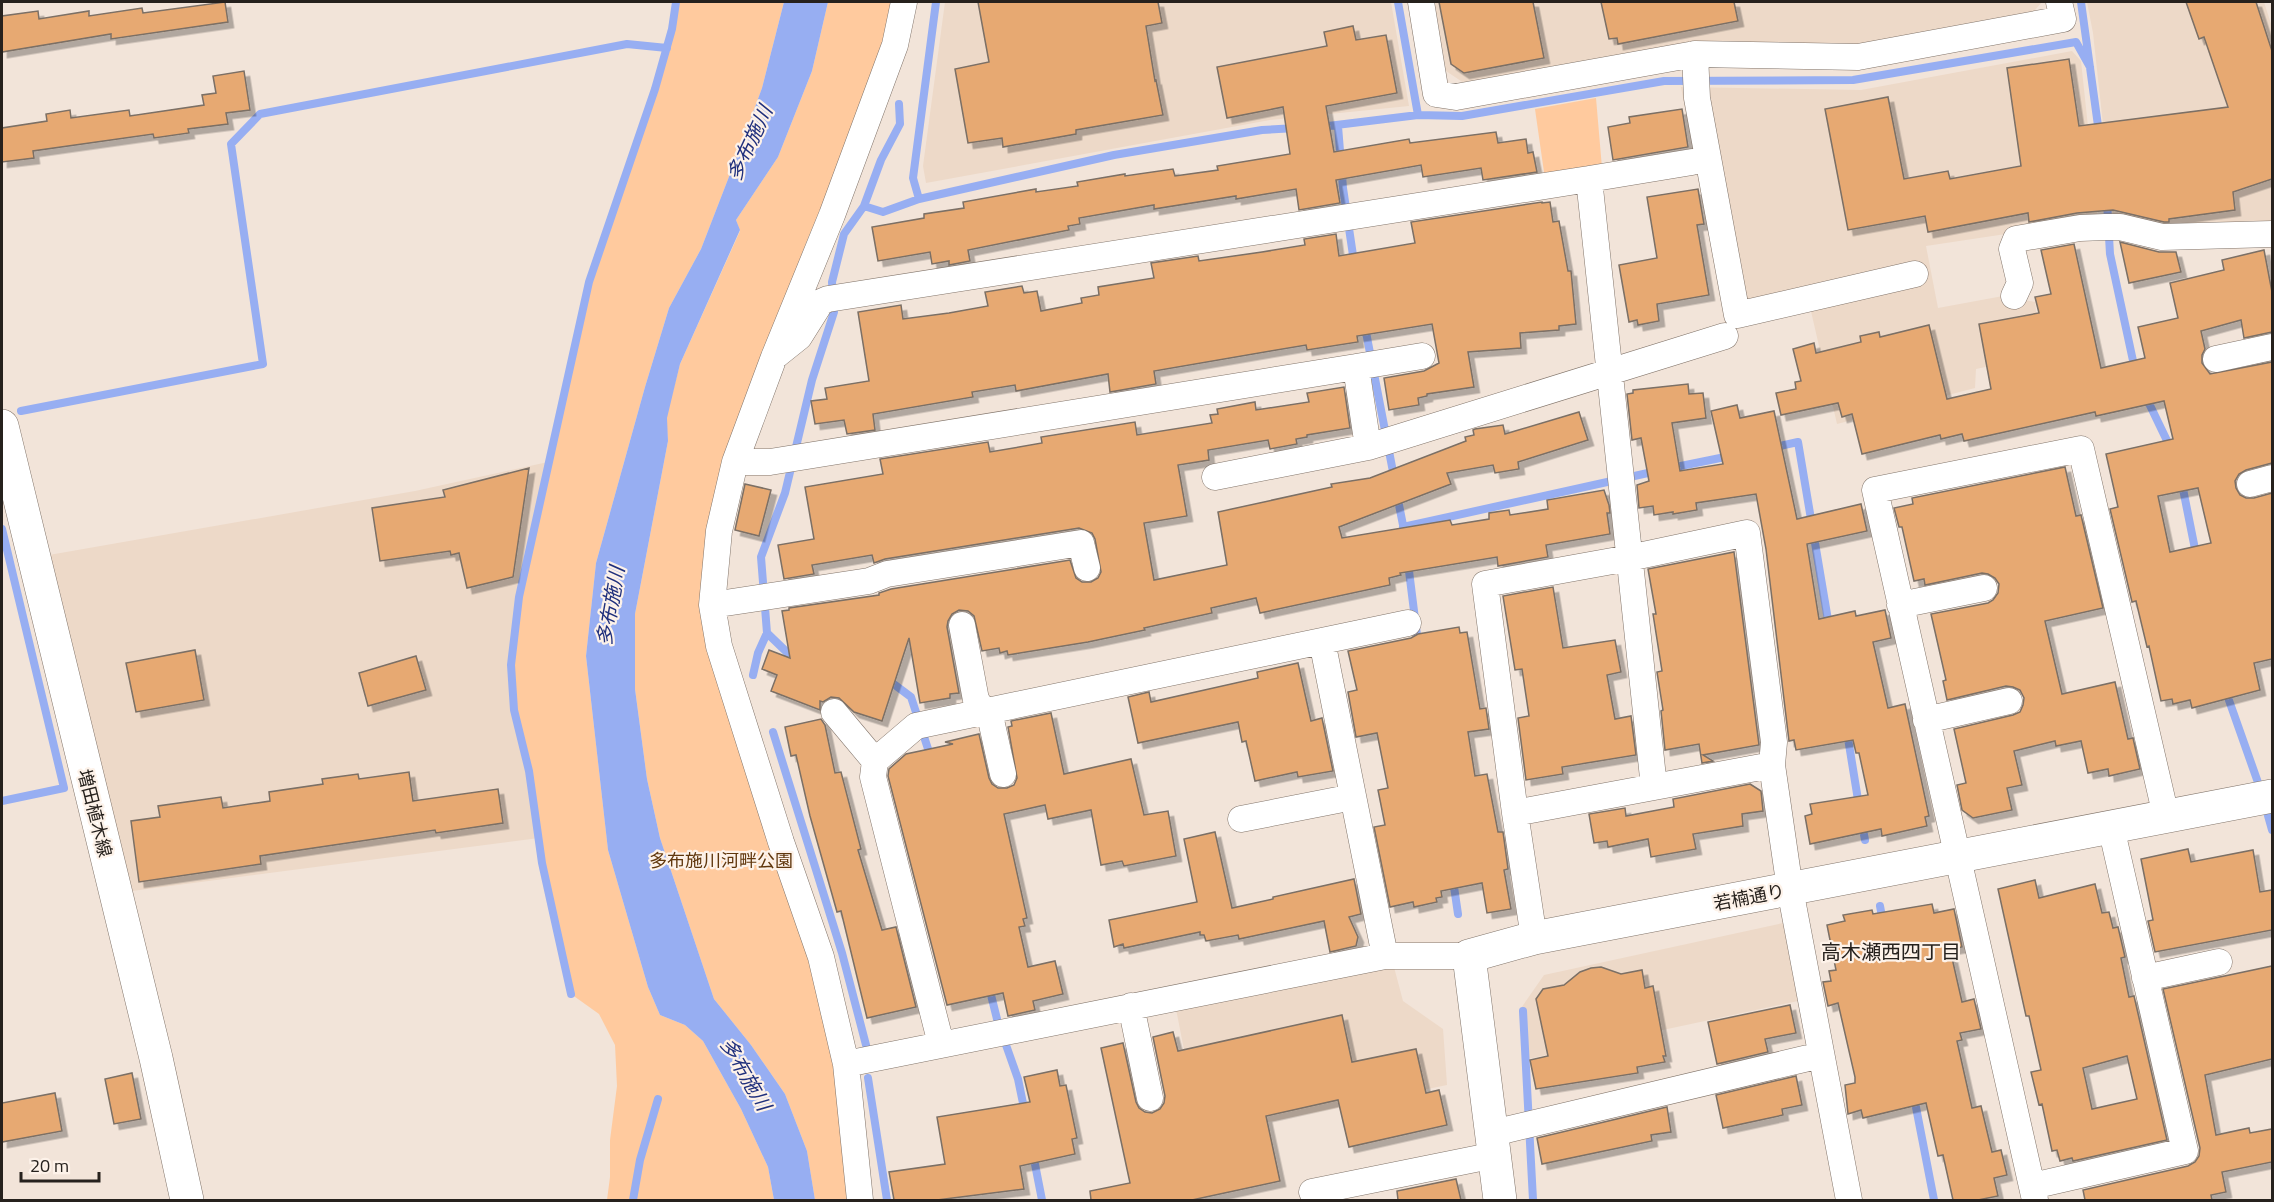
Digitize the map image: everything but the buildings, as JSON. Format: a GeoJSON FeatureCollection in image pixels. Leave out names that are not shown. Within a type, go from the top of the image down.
{"type":"FeatureCollection","features":[{"type":"Feature","properties":{"kind":"street"},"geometry":{"type":"LineString","coordinates":[[860,1200],[846,1064],[822,957],[778,831],[719,646],[712,605],[719,531],[735,462],[774,357],[832,215],[895,45],[904,2]]}},
{"type":"Feature","properties":{"kind":"street"},"geometry":{"type":"LineString","coordinates":[[1421,2],[1436,94],[1456,97],[1696,61],[1858,57],[2063,19],[2059,2]]}},
{"type":"Feature","properties":{"kind":"street"},"geometry":{"type":"LineString","coordinates":[[1696,61],[1697,98],[1737,315],[1915,274]]}},
{"type":"Feature","properties":{"kind":"street"},"geometry":{"type":"LineString","coordinates":[[774,357],[799,336],[821,302],[833,299],[1692,162]]}},
{"type":"Feature","properties":{"kind":"street"},"geometry":{"type":"LineString","coordinates":[[1588,179],[1654,787]]}},
{"type":"Feature","properties":{"kind":"street"},"geometry":{"type":"LineString","coordinates":[[2014,296],[2020,284],[2012,249],[2016,239],[2080,228],[2112,227],[2162,237],[2272,234]]}},
{"type":"Feature","properties":{"kind":"street"},"geometry":{"type":"LineString","coordinates":[[1215,477],[1380,443],[1725,336]]}},
{"type":"Feature","properties":{"kind":"street"},"geometry":{"type":"LineString","coordinates":[[2216,359],[2272,347]]}},
{"type":"Feature","properties":{"kind":"street"},"geometry":{"type":"LineString","coordinates":[[735,462],[770,462],[1422,356]]}},
{"type":"Feature","properties":{"kind":"street"},"geometry":{"type":"LineString","coordinates":[[1367,365],[1380,443]]}},
{"type":"Feature","properties":{"kind":"street","name":"増田植木線"},"geometry":{"type":"LineString","coordinates":[[2,426],[156,1058],[187,1200]]}},
{"type":"Feature","properties":{"kind":"street"},"geometry":{"type":"LineString","coordinates":[[2111,827],[2185,1151],[2034,1193],[1875,490],[2081,450],[2166,816]]}},
{"type":"Feature","properties":{"kind":"street"},"geometry":{"type":"LineString","coordinates":[[1534,938],[1485,584],[1629,558],[1748,533],[1774,742],[1772,765],[1790,889],[1849,1200]]}},
{"type":"Feature","properties":{"kind":"street"},"geometry":{"type":"LineString","coordinates":[[712,605],[1081,543],[1087,568]]}},
{"type":"Feature","properties":{"kind":"street"},"geometry":{"type":"LineString","coordinates":[[1900,605],[1984,588]]}},
{"type":"Feature","properties":{"kind":"street"},"geometry":{"type":"LineString","coordinates":[[941,1044],[873,777],[875,761],[923,724],[1408,623]]}},
{"type":"Feature","properties":{"kind":"street"},"geometry":{"type":"LineString","coordinates":[[962,625],[976,700],[991,720],[1003,774]]}},
{"type":"Feature","properties":{"kind":"street"},"geometry":{"type":"LineString","coordinates":[[1322,641],[1385,956]]}},
{"type":"Feature","properties":{"kind":"street"},"geometry":{"type":"LineString","coordinates":[[1926,720],[2009,701]]}},
{"type":"Feature","properties":{"kind":"street"},"geometry":{"type":"LineString","coordinates":[[834,712],[875,761]]}},
{"type":"Feature","properties":{"kind":"street"},"geometry":{"type":"LineString","coordinates":[[1515,813],[1772,765]]}},
{"type":"Feature","properties":{"kind":"street"},"geometry":{"type":"LineString","coordinates":[[1241,819],[1353,797]]}},
{"type":"Feature","properties":{"kind":"street","name":"若楠通り"},"geometry":{"type":"LineString","coordinates":[[1469,956],[1534,938],[2262,798]]}},
{"type":"Feature","properties":{"kind":"street"},"geometry":{"type":"LineString","coordinates":[[846,1064],[1385,956],[1469,956],[1510,1134],[1500,1200]]}},
{"type":"Feature","properties":{"kind":"street"},"geometry":{"type":"LineString","coordinates":[[2145,978],[2219,962]]}},
{"type":"Feature","properties":{"kind":"street"},"geometry":{"type":"LineString","coordinates":[[1131,1006],[1150,1098]]}},
{"type":"Feature","properties":{"kind":"street"},"geometry":{"type":"LineString","coordinates":[[1312,1192],[1510,1134],[1821,1055]]}},
{"type":"Feature","properties":{"kind":"shaded area"},"geometry":{"type":"Polygon","coordinates":[[[945,2],[1391,2],[1409,106],[1270,120],[926,183],[923,166],[945,2]]]}},
{"type":"Feature","properties":{"kind":"shaded area"},"geometry":{"type":"Polygon","coordinates":[[[1434,2],[2042,2],[2029,17],[1865,45],[1693,44],[1464,83],[1446,71],[1434,2]]]}},
{"type":"Feature","properties":{"kind":"shaded area"},"geometry":{"type":"Polygon","coordinates":[[[2087,2],[2264,2],[2272,27],[2272,228],[2169,230],[2113,216],[2093,33],[2087,2]]]}},
{"type":"Feature","properties":{"kind":"shaded area"},"geometry":{"type":"Polygon","coordinates":[[[2072,51],[2081,61],[2098,220],[1926,246],[1938,308],[2003,296],[2035,302],[2042,355],[1976,369],[1975,388],[1837,424],[1810,307],[1726,327],[1681,87],[1861,90],[2072,51]]]}},
{"type":"Feature","properties":{"kind":"shaded area"},"geometry":{"type":"Polygon","coordinates":[[[548,462],[519,597],[511,665],[514,710],[529,771],[539,838],[132,891],[49,555],[415,491],[548,462]]]}},
{"type":"Feature","properties":{"kind":"shaded area"},"geometry":{"type":"Polygon","coordinates":[[[1783,923],[1798,1001],[1523,1060],[1519,1011],[1544,975],[1783,923]]]}},
{"type":"Feature","properties":{"kind":"shaded area"},"geometry":{"type":"Polygon","coordinates":[[[1394,967],[1403,1001],[1443,1029],[1447,1085],[1201,1136],[1176,1009],[1394,967]]]}},
{"type":"Feature","properties":{"kind":"green space"},"geometry":{"type":"Polygon","coordinates":[[[676,2],[784,2],[762,88],[701,249],[669,308],[645,387],[596,563],[586,656],[608,850],[648,987],[660,1015],[685,1025],[703,1041],[741,1109],[768,1167],[774,1200],[607,1200],[610,1177],[610,1140],[617,1086],[615,1045],[599,1014],[571,994],[542,863],[529,771],[514,710],[511,665],[519,597],[589,282],[655,89],[672,29],[676,2]]]}},
{"type":"Feature","properties":{"kind":"green space","name":"多布施川河畔公園"},"geometry":{"type":"Polygon","coordinates":[[[828,2],[895,2],[862,111],[806,243],[774,328],[706,556],[837,1070],[852,1200],[815,1200],[807,1151],[785,1094],[751,1045],[714,999],[660,838],[647,779],[635,689],[635,614],[668,441],[666,418],[680,364],[740,231],[736,220],[778,157],[812,71],[828,2]]]}},
{"type":"Feature","properties":{"kind":"green space"},"geometry":{"type":"Polygon","coordinates":[[[1596,98],[1602,168],[1545,179],[1535,109],[1596,98]]]}},
{"type":"Feature","properties":{"kind":"water","name":"多布施川"},"geometry":{"type":"Polygon","coordinates":[[[784,2],[828,2],[812,71],[778,157],[736,220],[740,230],[680,364],[667,418],[668,441],[635,614],[635,689],[647,779],[660,838],[714,999],[751,1045],[785,1094],[807,1151],[815,1200],[774,1200],[768,1167],[741,1109],[703,1041],[685,1025],[660,1015],[648,987],[608,850],[586,656],[596,563],[645,387],[669,308],[701,249],[762,88],[784,2]]]}},
{"type":"Feature","properties":{"kind":"waterway"},"geometry":{"type":"LineString","coordinates":[[571,994],[542,863],[529,771],[514,710],[511,665],[519,597],[589,282],[655,89],[672,29],[676,2]]}},
{"type":"Feature","properties":{"kind":"waterway"},"geometry":{"type":"LineString","coordinates":[[936,2],[913,178],[919,199],[1114,155],[1262,130],[1296,128]]}},
{"type":"Feature","properties":{"kind":"waterway"},"geometry":{"type":"LineString","coordinates":[[1398,2],[1418,115]]}},
{"type":"Feature","properties":{"kind":"waterway"},"geometry":{"type":"LineString","coordinates":[[2081,2],[2099,133]]}},
{"type":"Feature","properties":{"kind":"waterway"},"geometry":{"type":"LineString","coordinates":[[1320,127],[1418,115],[1462,116],[1664,81],[1853,80],[2076,42],[2090,67]]}},
{"type":"Feature","properties":{"kind":"waterway"},"geometry":{"type":"LineString","coordinates":[[21,411],[263,364],[231,144],[260,114],[627,44],[667,48]]}},
{"type":"Feature","properties":{"kind":"waterway"},"geometry":{"type":"LineString","coordinates":[[753,675],[758,653],[767,633],[761,557],[785,493],[812,380],[834,312],[832,282],[844,234],[864,206],[881,160],[900,124],[899,104]]}},
{"type":"Feature","properties":{"kind":"waterway"},"geometry":{"type":"LineString","coordinates":[[1338,126],[1343,188],[1354,262]]}},
{"type":"Feature","properties":{"kind":"waterway"},"geometry":{"type":"LineString","coordinates":[[864,206],[883,212],[919,199]]}},
{"type":"Feature","properties":{"kind":"waterway"},"geometry":{"type":"LineString","coordinates":[[2107,202],[2110,254],[2135,370]]}},
{"type":"Feature","properties":{"kind":"waterway"},"geometry":{"type":"LineString","coordinates":[[1365,327],[1394,477]]}},
{"type":"Feature","properties":{"kind":"waterway"},"geometry":{"type":"LineString","coordinates":[[2145,395],[2171,449]]}},
{"type":"Feature","properties":{"kind":"waterway"},"geometry":{"type":"LineString","coordinates":[[1771,448],[1798,442],[1829,626]]}},
{"type":"Feature","properties":{"kind":"waterway"},"geometry":{"type":"LineString","coordinates":[[1671,468],[1730,456]]}},
{"type":"Feature","properties":{"kind":"waterway"},"geometry":{"type":"LineString","coordinates":[[1403,527],[1657,471]]}},
{"type":"Feature","properties":{"kind":"waterway"},"geometry":{"type":"LineString","coordinates":[[2182,484],[2196,554]]}},
{"type":"Feature","properties":{"kind":"waterway"},"geometry":{"type":"LineString","coordinates":[[1397,495],[1404,530]]}},
{"type":"Feature","properties":{"kind":"waterway"},"geometry":{"type":"LineString","coordinates":[[2,529],[64,788],[2,801]]}},
{"type":"Feature","properties":{"kind":"waterway"},"geometry":{"type":"LineString","coordinates":[[1408,563],[1418,643]]}},
{"type":"Feature","properties":{"kind":"waterway"},"geometry":{"type":"LineString","coordinates":[[767,633],[796,661]]}},
{"type":"Feature","properties":{"kind":"waterway"},"geometry":{"type":"LineString","coordinates":[[886,683],[895,685],[911,697],[931,758]]}},
{"type":"Feature","properties":{"kind":"waterway"},"geometry":{"type":"LineString","coordinates":[[2225,689],[2261,791]]}},
{"type":"Feature","properties":{"kind":"waterway"},"geometry":{"type":"LineString","coordinates":[[773,732],[842,953],[866,1045]]}},
{"type":"Feature","properties":{"kind":"waterway"},"geometry":{"type":"LineString","coordinates":[[1847,732],[1859,806]]}},
{"type":"Feature","properties":{"kind":"waterway"},"geometry":{"type":"LineString","coordinates":[[2265,805],[2272,830]]}},
{"type":"Feature","properties":{"kind":"waterway"},"geometry":{"type":"LineString","coordinates":[[1862,824],[1865,840]]}},
{"type":"Feature","properties":{"kind":"waterway"},"geometry":{"type":"LineString","coordinates":[[1453,880],[1458,914]]}},
{"type":"Feature","properties":{"kind":"waterway"},"geometry":{"type":"LineString","coordinates":[[1880,906],[1883,922]]}},
{"type":"Feature","properties":{"kind":"waterway"},"geometry":{"type":"LineString","coordinates":[[989,987],[997,1019]]}},
{"type":"Feature","properties":{"kind":"waterway"},"geometry":{"type":"LineString","coordinates":[[1523,1011],[1533,1200]]}},
{"type":"Feature","properties":{"kind":"waterway"},"geometry":{"type":"LineString","coordinates":[[1006,1045],[1018,1079],[1025,1113]]}},
{"type":"Feature","properties":{"kind":"waterway"},"geometry":{"type":"LineString","coordinates":[[868,1078],[887,1200]]}},
{"type":"Feature","properties":{"kind":"waterway"},"geometry":{"type":"LineString","coordinates":[[1914,1097],[1934,1200]]}},
{"type":"Feature","properties":{"kind":"waterway"},"geometry":{"type":"LineString","coordinates":[[633,1200],[640,1160],[658,1099]]}},
{"type":"Feature","properties":{"kind":"waterway"},"geometry":{"type":"LineString","coordinates":[[1033,1154],[1042,1200]]}},
{"type":"Feature","properties":{"kind":"district","name":"高木瀬西四丁目"},"geometry":{"type":"Point","coordinates":[1891,951]}}]}
